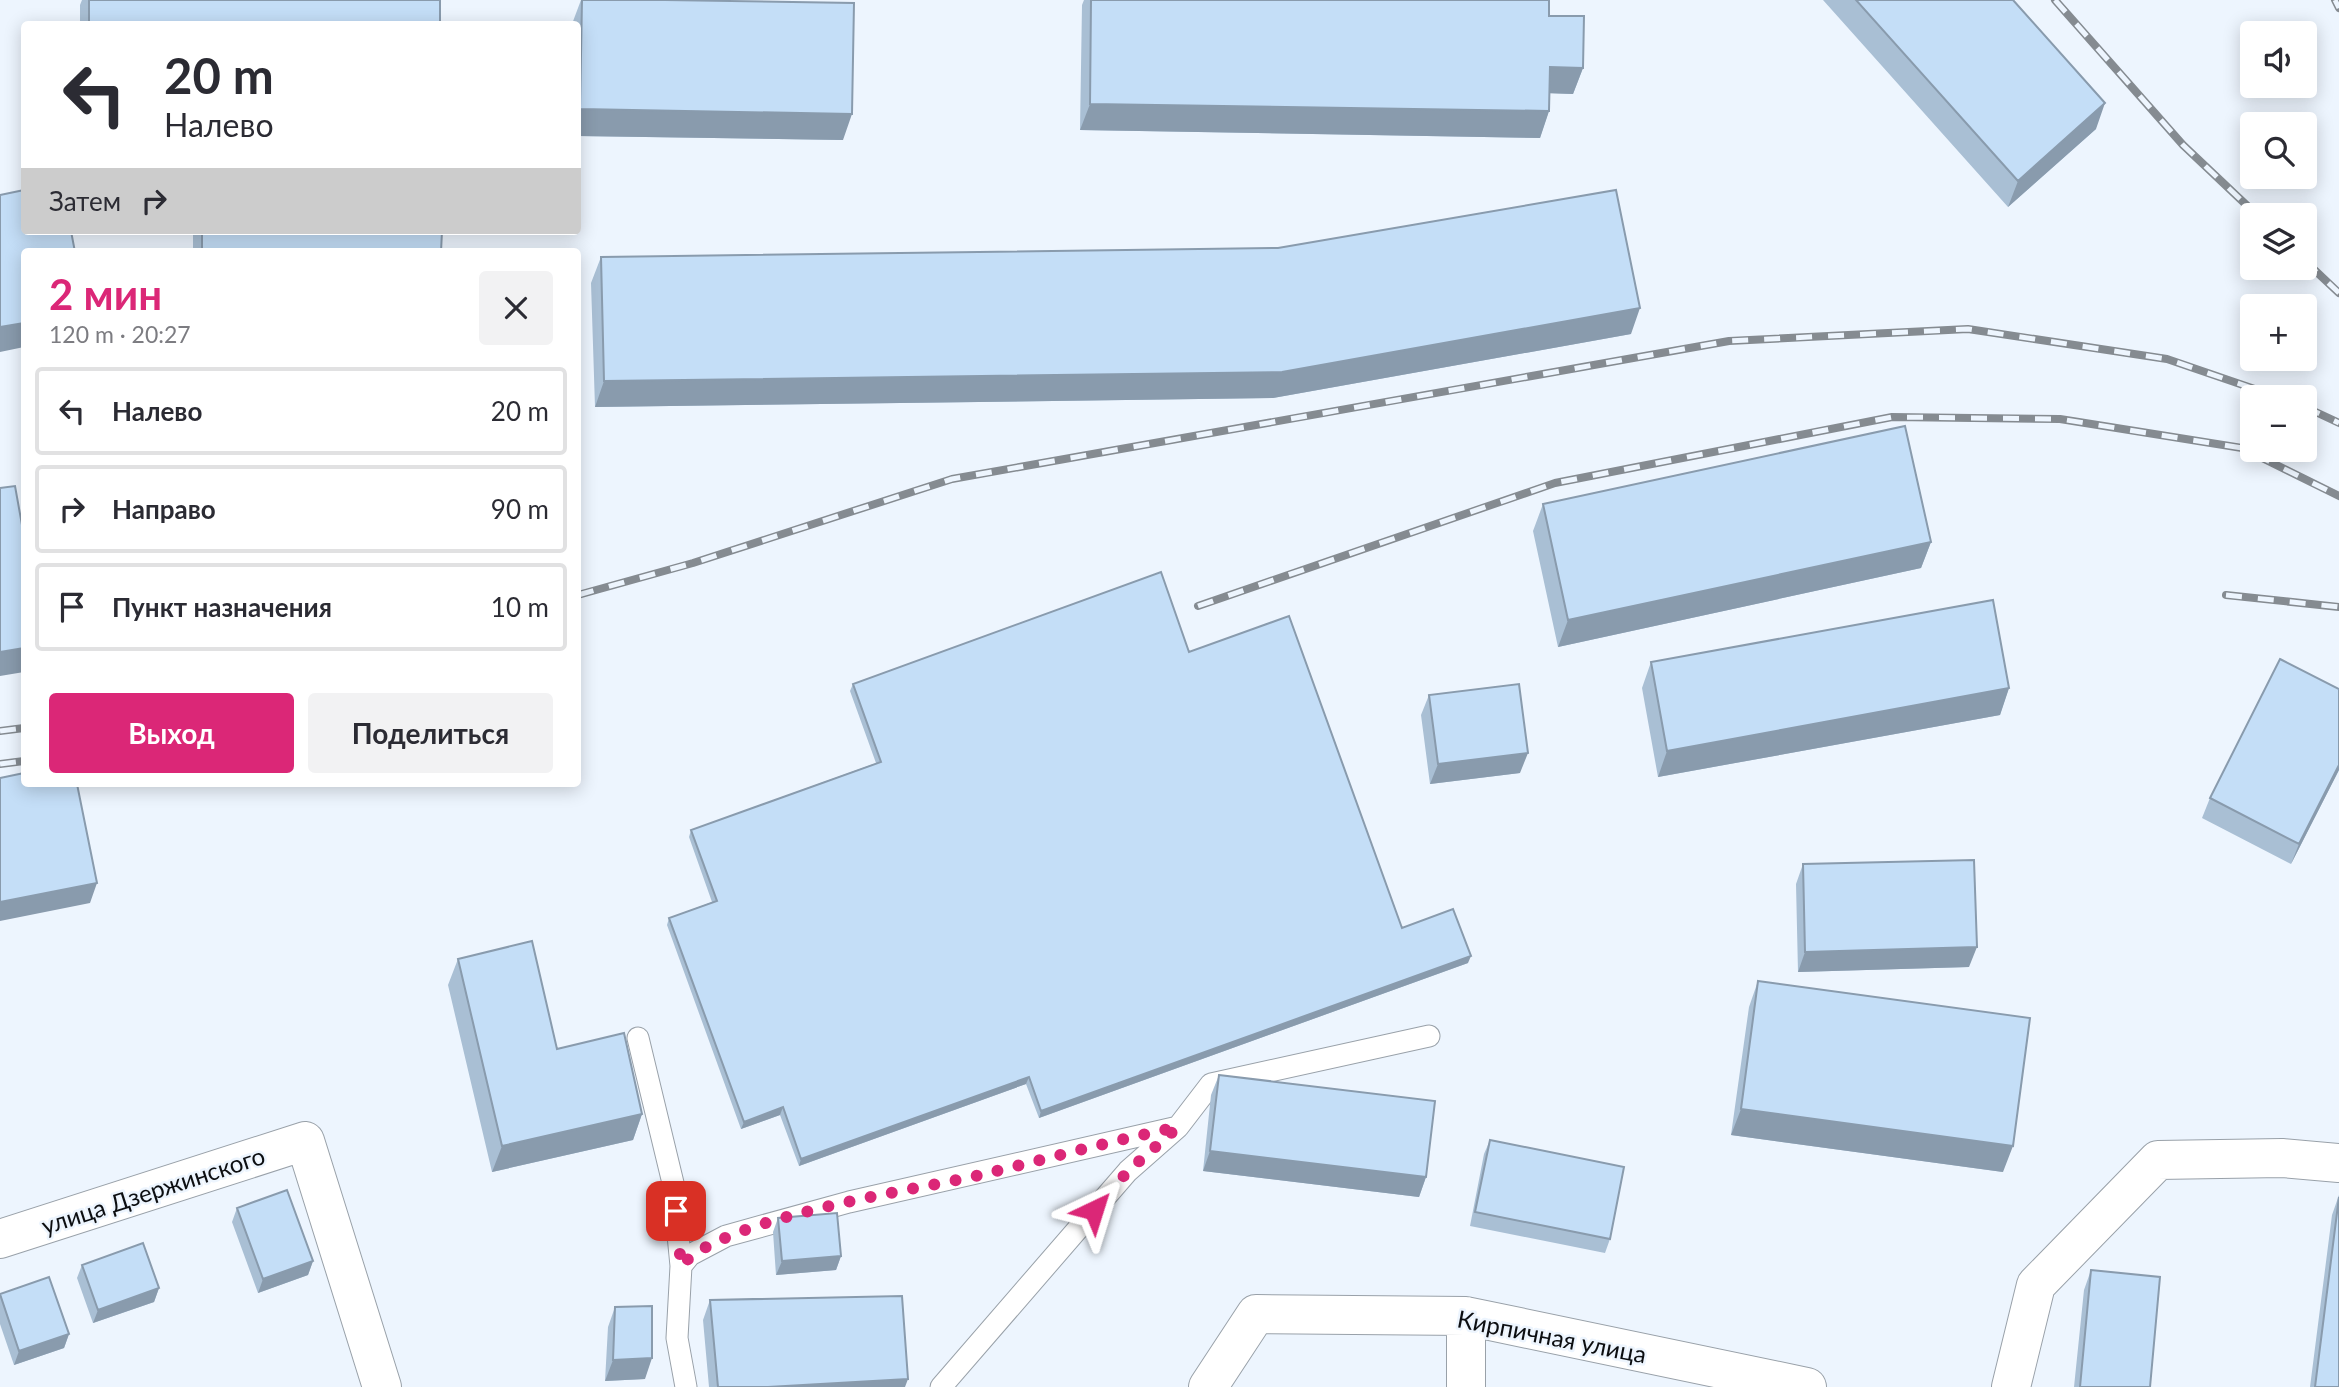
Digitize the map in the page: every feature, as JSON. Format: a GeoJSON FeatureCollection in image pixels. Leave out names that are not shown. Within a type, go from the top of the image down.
{"type":"FeatureCollection","features":[{"type":"Feature","properties":{"kind":"street","name":"улица Дзержинского"},"geometry":{"type":"LineString","coordinates":[[0,1239],[305,1141],[382,1387]]}},
{"type":"Feature","properties":{"kind":"street"},"geometry":{"type":"LineString","coordinates":[[2011,1387],[2036,1284],[2158,1160],[2282,1158],[2339,1163]]}},
{"type":"Feature","properties":{"kind":"street","name":"Кирпичная улица"},"geometry":{"type":"LineString","coordinates":[[1209,1387],[1256,1314],[1466,1317],[1807,1387]]}},
{"type":"Feature","properties":{"kind":"street"},"geometry":{"type":"LineString","coordinates":[[1466,1317],[1466,1387]]}},
{"type":"Feature","properties":{"kind":"lane"},"geometry":{"type":"LineString","coordinates":[[941,1387],[1128,1171],[1178,1127],[1211,1084],[1429,1036]]}},
{"type":"Feature","properties":{"kind":"lane"},"geometry":{"type":"LineString","coordinates":[[638,1038],[673,1183],[681,1266],[677,1338],[686,1387]]}},
{"type":"Feature","properties":{"kind":"lane"},"geometry":{"type":"LineString","coordinates":[[681,1266],[690,1255],[726,1236],[849,1202],[980,1175],[1090,1145],[1178,1127]]}},
{"type":"Feature","properties":{"kind":"building"},"geometry":{"type":"Polygon","coordinates":[[[89,0],[440,0],[440,21],[89,21],[89,0]]]}},
{"type":"Feature","properties":{"kind":"building"},"geometry":{"type":"Polygon","coordinates":[[[582,0],[854,3],[852,114],[581,109],[582,0]]]}},
{"type":"Feature","properties":{"kind":"building"},"geometry":{"type":"Polygon","coordinates":[[[1091,0],[1549,0],[1549,16],[1584,16],[1583,68],[1550,67],[1549,111],[1090,104],[1091,0]]]}},
{"type":"Feature","properties":{"kind":"building"},"geometry":{"type":"Polygon","coordinates":[[[1856,0],[2013,0],[2105,103],[2018,181],[1856,0]]]}},
{"type":"Feature","properties":{"kind":"building"},"geometry":{"type":"Polygon","coordinates":[[[1616,190],[1640,308],[1282,372],[604,381],[601,257],[1278,248],[1616,190]]]}},
{"type":"Feature","properties":{"kind":"building"},"geometry":{"type":"Polygon","coordinates":[[[21,191],[21,235],[72,235],[74,248],[21,248],[21,324],[0,327],[0,195],[21,191]]]}},
{"type":"Feature","properties":{"kind":"building"},"geometry":{"type":"Polygon","coordinates":[[[202,235],[442,235],[441,248],[202,248],[202,235]]]}},
{"type":"Feature","properties":{"kind":"building"},"geometry":{"type":"Polygon","coordinates":[[[1905,426],[1931,542],[1568,620],[1543,504],[1905,426]]]}},
{"type":"Feature","properties":{"kind":"building"},"geometry":{"type":"Polygon","coordinates":[[[15,486],[21,519],[21,648],[0,652],[0,488],[15,486]]]}},
{"type":"Feature","properties":{"kind":"building"},"geometry":{"type":"Polygon","coordinates":[[[1161,572],[1189,652],[1289,616],[1402,928],[1453,909],[1471,956],[1041,1111],[1029,1077],[801,1159],[783,1107],[744,1122],[669,918],[717,901],[691,830],[881,762],[853,684],[1161,572]]]}},
{"type":"Feature","properties":{"kind":"building"},"geometry":{"type":"Polygon","coordinates":[[[1993,600],[2009,688],[1667,751],[1651,662],[1993,600]]]}},
{"type":"Feature","properties":{"kind":"building"},"geometry":{"type":"Polygon","coordinates":[[[2280,659],[2339,689],[2339,765],[2299,844],[2210,798],[2280,659]]]}},
{"type":"Feature","properties":{"kind":"building"},"geometry":{"type":"Polygon","coordinates":[[[1519,684],[1528,753],[1438,764],[1429,695],[1519,684]]]}},
{"type":"Feature","properties":{"kind":"building"},"geometry":{"type":"Polygon","coordinates":[[[21,774],[21,787],[78,787],[97,883],[0,902],[0,778],[21,774]]]}},
{"type":"Feature","properties":{"kind":"building"},"geometry":{"type":"Polygon","coordinates":[[[1974,860],[1977,947],[1805,952],[1803,864],[1974,860]]]}},
{"type":"Feature","properties":{"kind":"building"},"geometry":{"type":"Polygon","coordinates":[[[532,941],[557,1049],[624,1033],[642,1114],[502,1146],[458,959],[532,941]]]}},
{"type":"Feature","properties":{"kind":"building"},"geometry":{"type":"Polygon","coordinates":[[[1758,981],[2030,1018],[2013,1146],[1741,1109],[1758,981]]]}},
{"type":"Feature","properties":{"kind":"building"},"geometry":{"type":"Polygon","coordinates":[[[1219,1075],[1435,1101],[1426,1177],[1210,1151],[1219,1075]]]}},
{"type":"Feature","properties":{"kind":"building"},"geometry":{"type":"Polygon","coordinates":[[[1490,1140],[1624,1167],[1610,1239],[1475,1212],[1490,1140]]]}},
{"type":"Feature","properties":{"kind":"building"},"geometry":{"type":"Polygon","coordinates":[[[287,1190],[313,1261],[263,1279],[237,1208],[287,1190]]]}},
{"type":"Feature","properties":{"kind":"building"},"geometry":{"type":"Polygon","coordinates":[[[2339,1197],[2339,1387],[2315,1387],[2339,1197]]]}},
{"type":"Feature","properties":{"kind":"building"},"geometry":{"type":"Polygon","coordinates":[[[837,1213],[841,1256],[782,1261],[778,1218],[837,1213]]]}},
{"type":"Feature","properties":{"kind":"building"},"geometry":{"type":"Polygon","coordinates":[[[143,1243],[159,1288],[98,1310],[82,1265],[143,1243]]]}},
{"type":"Feature","properties":{"kind":"building"},"geometry":{"type":"Polygon","coordinates":[[[2091,1270],[2160,1277],[2150,1387],[2080,1387],[2091,1270]]]}},
{"type":"Feature","properties":{"kind":"building"},"geometry":{"type":"Polygon","coordinates":[[[49,1277],[69,1334],[19,1351],[0,1294],[49,1277]]]}},
{"type":"Feature","properties":{"kind":"building"},"geometry":{"type":"Polygon","coordinates":[[[902,1296],[908,1379],[768,1387],[718,1387],[710,1300],[902,1296]]]}},
{"type":"Feature","properties":{"kind":"building"},"geometry":{"type":"Polygon","coordinates":[[[652,1306],[652,1358],[613,1360],[615,1307],[652,1306]]]}},
{"type":"Feature","properties":{"kind":"railway"},"geometry":{"type":"LineString","coordinates":[[2055,0],[2183,145],[2244,203]]}},
{"type":"Feature","properties":{"kind":"railway"},"geometry":{"type":"LineString","coordinates":[[2335,0],[2339,8]]}},
{"type":"Feature","properties":{"kind":"railway"},"geometry":{"type":"LineString","coordinates":[[2317,272],[2339,293]]}},
{"type":"Feature","properties":{"kind":"railway"},"geometry":{"type":"LineString","coordinates":[[581,594],[693,563],[952,479],[1729,341],[1968,329],[2167,359],[2243,385]]}},
{"type":"Feature","properties":{"kind":"railway"},"geometry":{"type":"LineString","coordinates":[[2317,413],[2339,423]]}},
{"type":"Feature","properties":{"kind":"railway"},"geometry":{"type":"LineString","coordinates":[[1198,606],[1555,483],[1892,417],[2060,419],[2242,448],[2339,496]]}},
{"type":"Feature","properties":{"kind":"railway"},"geometry":{"type":"LineString","coordinates":[[2226,595],[2339,607]]}},
{"type":"Feature","properties":{"kind":"railway"},"geometry":{"type":"LineString","coordinates":[[0,731],[21,728]]}},
{"type":"Feature","properties":{"kind":"railway"},"geometry":{"type":"LineString","coordinates":[[0,764],[21,761]]}},
{"type":"Feature","properties":{"kind":"route"},"geometry":{"type":"LineString","coordinates":[[676,1211],[681,1266],[690,1255],[726,1236],[849,1202],[980,1175],[1090,1145],[1178,1127],[1128,1171],[1094,1210]]}}]}
